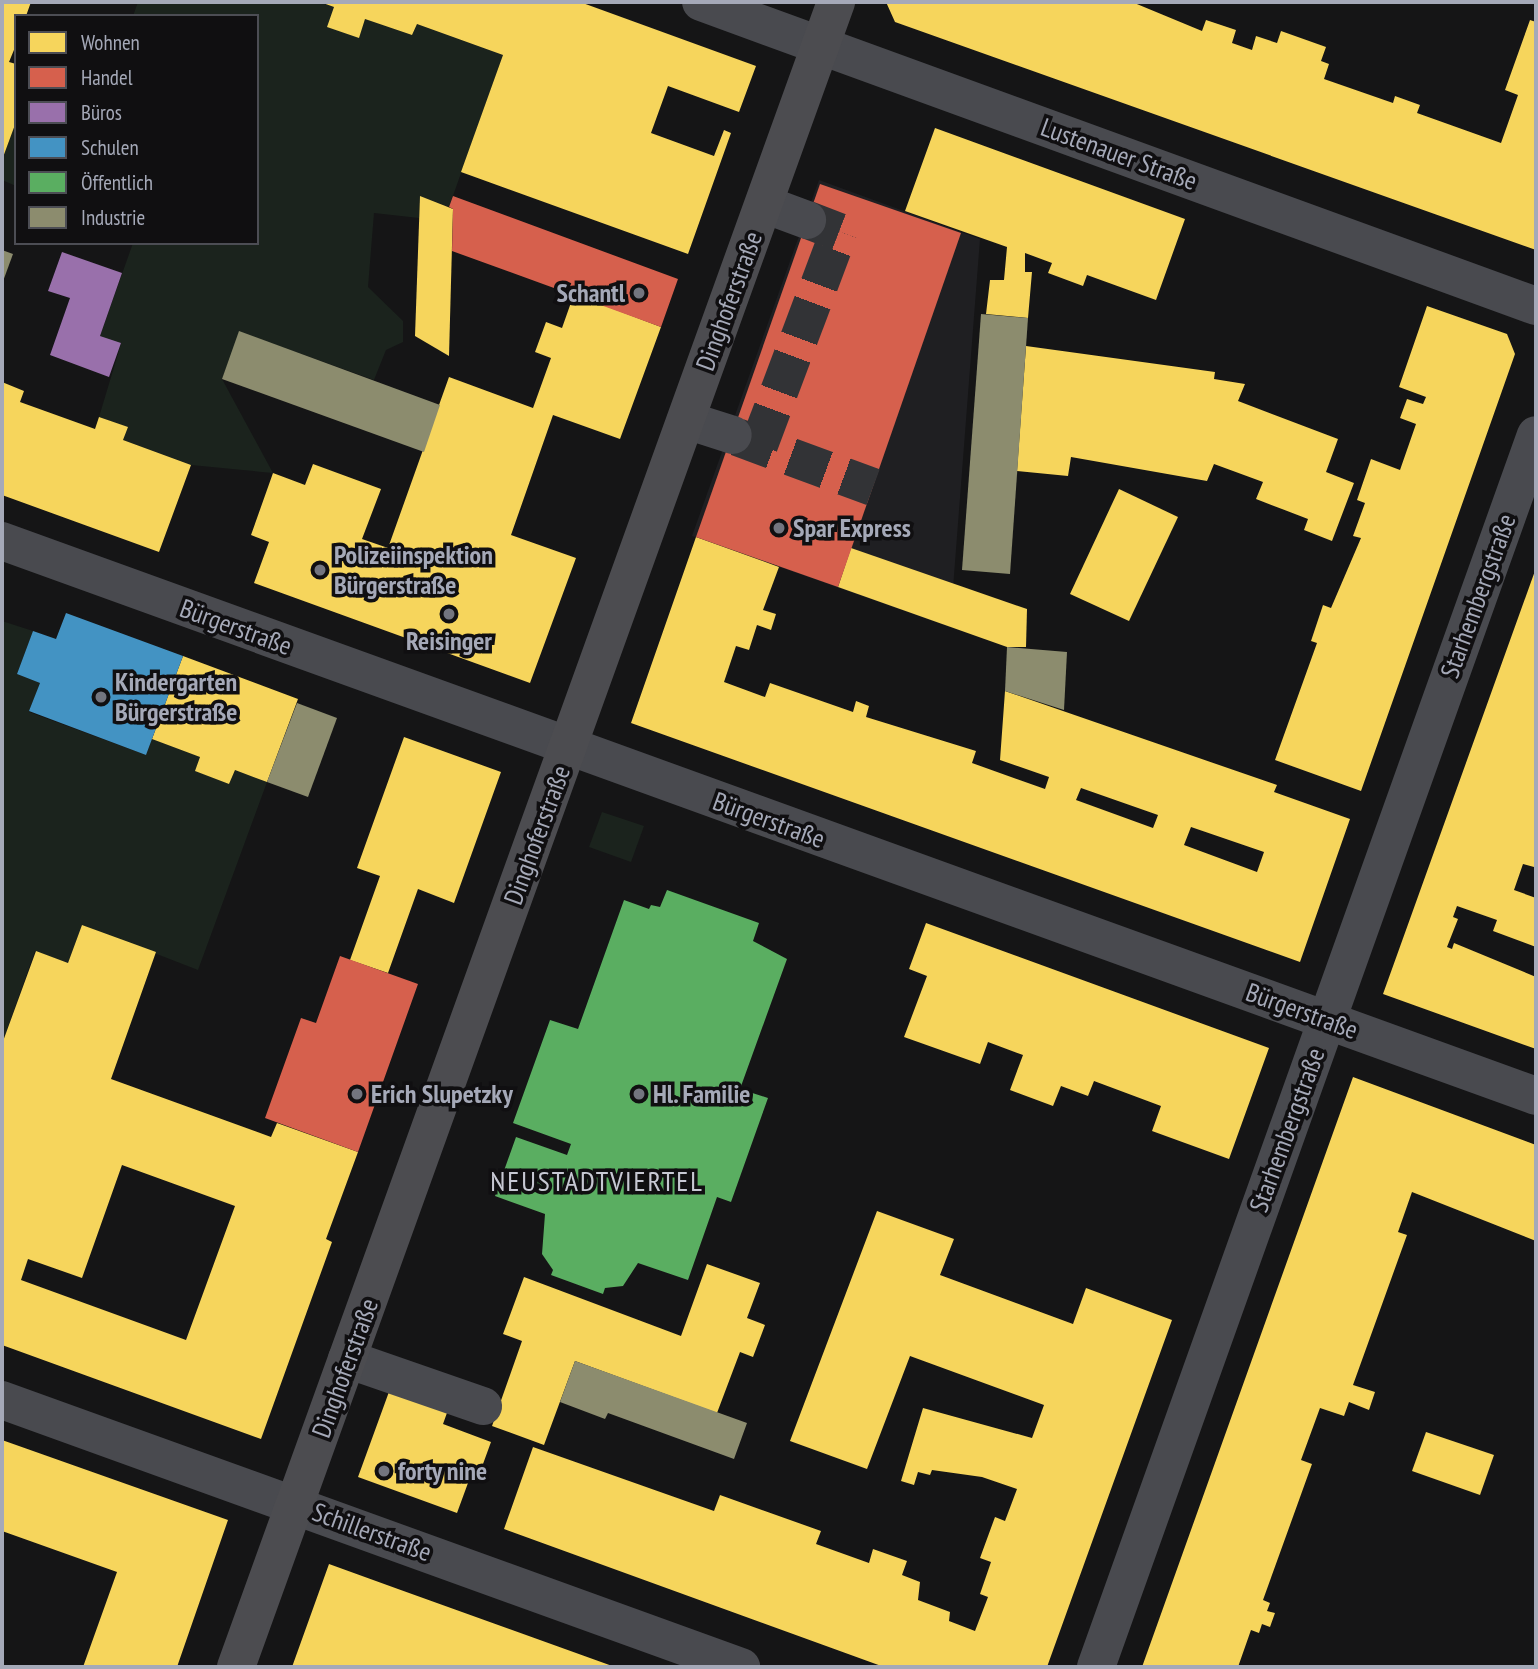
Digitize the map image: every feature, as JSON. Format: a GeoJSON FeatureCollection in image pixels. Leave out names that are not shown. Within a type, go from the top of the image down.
{"type":"FeatureCollection","features":[{"type":"Feature","properties":{"kind":"main road","name":"Dinghoferstraße"},"geometry":{"type":"LineString","coordinates":[[236,1667],[836,2]]}},
{"type":"Feature","properties":{"kind":"street","name":"Lustenauer Straße"},"geometry":{"type":"LineString","coordinates":[[701,2],[1536,306]]}},
{"type":"Feature","properties":{"kind":"street"},"geometry":{"type":"LineString","coordinates":[[764,204],[807,220]]}},
{"type":"Feature","properties":{"kind":"street"},"geometry":{"type":"LineString","coordinates":[[686,420],[733,435]]}},
{"type":"Feature","properties":{"kind":"street","name":"Starhembergstraße"},"geometry":{"type":"LineString","coordinates":[[1096,1667],[1536,435]]}},
{"type":"Feature","properties":{"kind":"street","name":"Bürgerstraße"},"geometry":{"type":"LineString","coordinates":[[2,541],[1536,1097]]}},
{"type":"Feature","properties":{"kind":"street"},"geometry":{"type":"LineString","coordinates":[[347,1359],[483,1406]]}},
{"type":"Feature","properties":{"kind":"street","name":"Schillerstraße"},"geometry":{"type":"LineString","coordinates":[[2,1400],[741,1667]]}},
{"type":"Feature","properties":{"kind":"shaded area"},"geometry":{"type":"Polygon","coordinates":[[[138,2],[319,2],[334,7],[359,37],[365,19],[412,35],[417,24],[503,55],[449,207],[420,196],[419,218],[374,213],[368,287],[403,321],[403,342],[386,350],[374,380],[240,332],[222,379],[273,473],[191,465],[123,440],[127,427],[99,417],[121,344],[100,336],[132,245],[259,245],[259,14],[134,14],[138,2]]]}},
{"type":"Feature","properties":{"kind":"shaded area"},"geometry":{"type":"Polygon","coordinates":[[[14,127],[14,185],[2,180],[2,160],[14,127]]]}},
{"type":"Feature","properties":{"kind":"shaded area"},"geometry":{"type":"Polygon","coordinates":[[[819,180],[980,239],[950,627],[692,536],[819,180]]]}},
{"type":"Feature","properties":{"kind":"shaded area"},"geometry":{"type":"Polygon","coordinates":[[[2,621],[33,631],[17,674],[40,683],[29,712],[146,755],[152,739],[200,757],[196,771],[229,784],[235,770],[267,782],[198,970],[82,925],[68,963],[35,951],[2,1044],[2,621]]]}},
{"type":"Feature","properties":{"kind":"shaded area"},"geometry":{"type":"Polygon","coordinates":[[[602,812],[644,826],[631,862],[589,847],[602,812]]]}},
{"type":"Feature","properties":{"kind":"building: Wohnen"},"geometry":{"type":"Polygon","coordinates":[[[2,2],[31,2],[27,14],[14,14],[14,50],[9,62],[14,63],[14,127],[2,160],[2,2]]]}},
{"type":"Feature","properties":{"kind":"building: Wohnen"},"geometry":{"type":"Polygon","coordinates":[[[320,2],[580,2],[756,66],[739,112],[668,86],[651,133],[714,156],[724,130],[731,133],[688,254],[461,172],[503,55],[417,24],[412,35],[365,19],[359,38],[327,27],[334,7],[320,2]]]}},
{"type":"Feature","properties":{"kind":"building: Wohnen"},"geometry":{"type":"Polygon","coordinates":[[[886,2],[1132,2],[1202,31],[1206,20],[1236,30],[1232,43],[1252,50],[1256,36],[1277,43],[1281,31],[1326,47],[1321,61],[1329,64],[1324,79],[1393,103],[1395,96],[1420,105],[1417,113],[1501,143],[1518,95],[1505,90],[1530,20],[1536,22],[1536,250],[895,22],[886,2]]]}},
{"type":"Feature","properties":{"kind":"building: Wohnen"},"geometry":{"type":"Polygon","coordinates":[[[935,128],[1185,219],[1156,300],[1087,275],[1083,286],[1048,273],[1052,263],[1025,253],[1025,272],[1032,272],[1028,318],[986,314],[990,280],[1004,280],[1007,247],[905,211],[935,128]]]}},
{"type":"Feature","properties":{"kind":"building: Wohnen"},"geometry":{"type":"Polygon","coordinates":[[[420,196],[453,209],[449,356],[415,336],[420,196]]]}},
{"type":"Feature","properties":{"kind":"building: Wohnen"},"geometry":{"type":"Polygon","coordinates":[[[574,294],[661,327],[620,439],[553,415],[511,535],[576,558],[530,683],[254,583],[269,542],[251,535],[273,473],[305,485],[313,464],[381,489],[362,539],[388,548],[449,377],[533,408],[551,358],[535,352],[546,322],[562,328],[574,294]]]}},
{"type":"Feature","properties":{"kind":"building: Wohnen"},"geometry":{"type":"Polygon","coordinates":[[[1427,306],[1507,334],[1515,354],[1361,791],[1275,760],[1317,643],[1311,641],[1323,605],[1331,608],[1361,538],[1353,536],[1365,503],[1357,500],[1371,459],[1400,470],[1416,424],[1400,418],[1407,399],[1423,404],[1426,397],[1399,387],[1427,306]]]}},
{"type":"Feature","properties":{"kind":"building: Wohnen"},"geometry":{"type":"Polygon","coordinates":[[[1026,346],[1215,372],[1214,379],[1245,384],[1238,401],[1338,439],[1326,472],[1354,483],[1332,541],[1304,530],[1308,519],[1256,499],[1263,482],[1214,464],[1207,481],[1071,457],[1068,476],[1017,471],[1026,346]]]}},
{"type":"Feature","properties":{"kind":"building: Wohnen"},"geometry":{"type":"Polygon","coordinates":[[[2,382],[24,391],[20,402],[95,429],[99,417],[128,427],[123,440],[191,465],[159,552],[2,495],[2,382]]]}},
{"type":"Feature","properties":{"kind":"building: Wohnen"},"geometry":{"type":"Polygon","coordinates":[[[1119,489],[1178,517],[1129,621],[1070,594],[1119,489]]]}},
{"type":"Feature","properties":{"kind":"building: Wohnen"},"geometry":{"type":"Polygon","coordinates":[[[696,537],[779,567],[763,610],[776,614],[771,630],[757,625],[749,650],[736,646],[724,682],[765,697],[770,683],[853,712],[856,701],[869,706],[866,717],[976,751],[972,763],[1045,789],[1049,777],[1000,760],[1005,691],[1277,785],[1274,792],[1350,819],[1300,962],[631,723],[696,537]],[[1081,788],[1076,800],[1153,828],[1158,815],[1081,788]],[[1191,827],[1184,845],[1257,872],[1264,852],[1191,827]]]}},
{"type":"Feature","properties":{"kind":"building: Wohnen"},"geometry":{"type":"Polygon","coordinates":[[[851,548],[1027,609],[1026,647],[1007,647],[838,587],[851,548]]]}},
{"type":"Feature","properties":{"kind":"building: Wohnen"},"geometry":{"type":"Polygon","coordinates":[[[1536,568],[1536,861],[1534,867],[1523,864],[1514,890],[1536,898],[1536,947],[1493,931],[1497,920],[1457,906],[1453,917],[1458,919],[1447,947],[1452,949],[1454,943],[1536,977],[1536,1049],[1383,994],[1536,568]]]}},
{"type":"Feature","properties":{"kind":"building: Wohnen"},"geometry":{"type":"Polygon","coordinates":[[[183,656],[298,699],[267,782],[235,770],[229,784],[195,771],[200,757],[152,739],[183,656]]]}},
{"type":"Feature","properties":{"kind":"building: Wohnen"},"geometry":{"type":"Polygon","coordinates":[[[404,737],[501,772],[454,903],[418,889],[388,973],[350,960],[380,876],[357,868],[404,737]]]}},
{"type":"Feature","properties":{"kind":"building: Wohnen"},"geometry":{"type":"Polygon","coordinates":[[[926,923],[1269,1048],[1229,1159],[1152,1131],[1161,1106],[1094,1081],[1088,1096],[1061,1086],[1053,1106],[1010,1090],[1023,1055],[988,1042],[980,1064],[904,1037],[927,976],[909,969],[926,923]]]}},
{"type":"Feature","properties":{"kind":"building: Wohnen"},"geometry":{"type":"Polygon","coordinates":[[[82,925],[156,952],[111,1079],[271,1137],[277,1123],[358,1152],[326,1239],[332,1242],[261,1439],[2,1345],[2,1044],[36,951],[68,963],[82,925]],[[122,1165],[82,1278],[28,1259],[21,1280],[186,1340],[235,1206],[122,1165]]]}},
{"type":"Feature","properties":{"kind":"building: Wohnen"},"geometry":{"type":"Polygon","coordinates":[[[1353,1077],[1536,1145],[1536,1241],[1412,1192],[1398,1232],[1407,1235],[1353,1385],[1375,1392],[1369,1410],[1349,1402],[1344,1416],[1320,1408],[1301,1460],[1312,1464],[1263,1600],[1270,1603],[1267,1611],[1275,1613],[1270,1627],[1262,1624],[1259,1633],[1251,1630],[1238,1667],[1142,1667],[1353,1077]]]}},
{"type":"Feature","properties":{"kind":"building: Wohnen"},"geometry":{"type":"Polygon","coordinates":[[[877,1211],[954,1239],[940,1275],[1073,1324],[1086,1288],[1172,1320],[1047,1667],[884,1667],[504,1529],[533,1447],[714,1511],[720,1495],[821,1531],[816,1544],[869,1563],[873,1549],[907,1561],[902,1575],[920,1582],[918,1600],[950,1612],[949,1621],[975,1631],[988,1597],[980,1594],[991,1562],[980,1558],[995,1517],[1005,1521],[1017,1489],[982,1477],[932,1470],[930,1475],[918,1472],[914,1485],[901,1481],[923,1408],[1032,1438],[1044,1405],[910,1356],[867,1469],[790,1441],[877,1211]]]}},
{"type":"Feature","properties":{"kind":"building: Wohnen"},"geometry":{"type":"Polygon","coordinates":[[[707,1264],[760,1283],[747,1318],[765,1325],[753,1357],[740,1352],[717,1413],[575,1361],[544,1445],[492,1426],[522,1341],[503,1334],[524,1277],[681,1336],[707,1264]]]}},
{"type":"Feature","properties":{"kind":"building: Wohnen"},"geometry":{"type":"Polygon","coordinates":[[[390,1389],[448,1410],[443,1424],[491,1442],[479,1475],[472,1472],[457,1513],[358,1477],[390,1389]]]}},
{"type":"Feature","properties":{"kind":"building: Wohnen"},"geometry":{"type":"Polygon","coordinates":[[[1426,1432],[1494,1455],[1480,1495],[1412,1471],[1426,1432]]]}},
{"type":"Feature","properties":{"kind":"building: Wohnen"},"geometry":{"type":"Polygon","coordinates":[[[2,1440],[228,1520],[177,1667],[83,1667],[117,1572],[2,1531],[2,1440]]]}},
{"type":"Feature","properties":{"kind":"building: Wohnen"},"geometry":{"type":"Polygon","coordinates":[[[329,1564],[398,1589],[615,1667],[292,1667],[329,1564]]]}},
{"type":"Feature","properties":{"kind":"building: Handel"},"geometry":{"type":"Polygon","coordinates":[[[820,184],[961,233],[838,587],[696,537],[820,184]]]}},
{"type":"Feature","properties":{"kind":"building: Handel"},"geometry":{"type":"Polygon","coordinates":[[[453,196],[678,279],[661,327],[452,251],[453,209],[449,207],[453,196]]]}},
{"type":"Feature","properties":{"kind":"building: Handel"},"geometry":{"type":"Polygon","coordinates":[[[340,956],[418,984],[358,1152],[265,1118],[301,1018],[316,1023],[340,956]]]}},
{"type":"Feature","properties":{"kind":"building: Büros"},"geometry":{"type":"Polygon","coordinates":[[[62,252],[122,273],[100,336],[121,343],[109,377],[50,355],[70,298],[48,291],[62,252]]]}},
{"type":"Feature","properties":{"kind":"building: Schulen","name":"Kindergarten Bürgerstraße"},"geometry":{"type":"Polygon","coordinates":[[[66,613],[183,656],[146,755],[29,711],[40,683],[17,674],[33,631],[56,639],[66,613]]]}},
{"type":"Feature","properties":{"kind":"building: Öffentlich","name":"Hl. Familie"},"geometry":{"type":"Polygon","coordinates":[[[667,890],[759,923],[753,941],[787,959],[740,1089],[768,1098],[731,1202],[717,1197],[688,1280],[638,1263],[623,1286],[605,1288],[603,1294],[551,1275],[553,1270],[542,1254],[545,1214],[495,1196],[516,1137],[567,1155],[571,1144],[513,1123],[550,1020],[578,1029],[624,900],[649,909],[651,905],[660,907],[667,890]]]}},
{"type":"Feature","properties":{"kind":"building: Industrie"},"geometry":{"type":"Polygon","coordinates":[[[2,250],[13,254],[2,284],[2,250]]]}},
{"type":"Feature","properties":{"kind":"building: Industrie"},"geometry":{"type":"Polygon","coordinates":[[[981,314],[1028,318],[1010,574],[962,570],[981,314]]]}},
{"type":"Feature","properties":{"kind":"building: Industrie"},"geometry":{"type":"Polygon","coordinates":[[[239,331],[440,405],[424,452],[222,379],[239,331]]]}},
{"type":"Feature","properties":{"kind":"building: Industrie"},"geometry":{"type":"Polygon","coordinates":[[[1007,647],[1067,652],[1064,710],[1005,691],[1007,647]]]}},
{"type":"Feature","properties":{"kind":"building: Industrie"},"geometry":{"type":"Polygon","coordinates":[[[297,703],[337,718],[308,797],[267,782],[297,703]]]}},
{"type":"Feature","properties":{"kind":"building: Industrie"},"geometry":{"type":"Polygon","coordinates":[[[575,1361],[747,1423],[734,1459],[608,1413],[605,1419],[560,1402],[575,1361]]]}},
{"type":"Feature","properties":{"kind":"tunnel"},"geometry":{"type":"LineString","coordinates":[[759,445],[839,232],[807,220]]}},
{"type":"Feature","properties":{"kind":"tunnel"},"geometry":{"type":"LineString","coordinates":[[737,437],[873,487]]}},
{"type":"Feature","properties":{"kind":"place","name":"Schantl"},"geometry":{"type":"Point","coordinates":[639,293]}},
{"type":"Feature","properties":{"kind":"place","name":"Spar Express"},"geometry":{"type":"Point","coordinates":[779,528]}},
{"type":"Feature","properties":{"kind":"place","name":"Polizeiinspektion Bürgerstraße"},"geometry":{"type":"Point","coordinates":[320,570]}},
{"type":"Feature","properties":{"kind":"place","name":"Reisinger"},"geometry":{"type":"Point","coordinates":[449,614]}},
{"type":"Feature","properties":{"kind":"place","name":"Kindergarten Bürgerstraße"},"geometry":{"type":"Point","coordinates":[101,697]}},
{"type":"Feature","properties":{"kind":"place","name":"Erich Slupetzky"},"geometry":{"type":"Point","coordinates":[357,1094]}},
{"type":"Feature","properties":{"kind":"place","name":"Hl. Familie"},"geometry":{"type":"Point","coordinates":[639,1094]}},
{"type":"Feature","properties":{"kind":"place","name":"forty nine"},"geometry":{"type":"Point","coordinates":[384,1471]}},
{"type":"Feature","properties":{"kind":"district","name":"NEUSTADTVIERTEL"},"geometry":{"type":"Point","coordinates":[597,1181]}}]}
